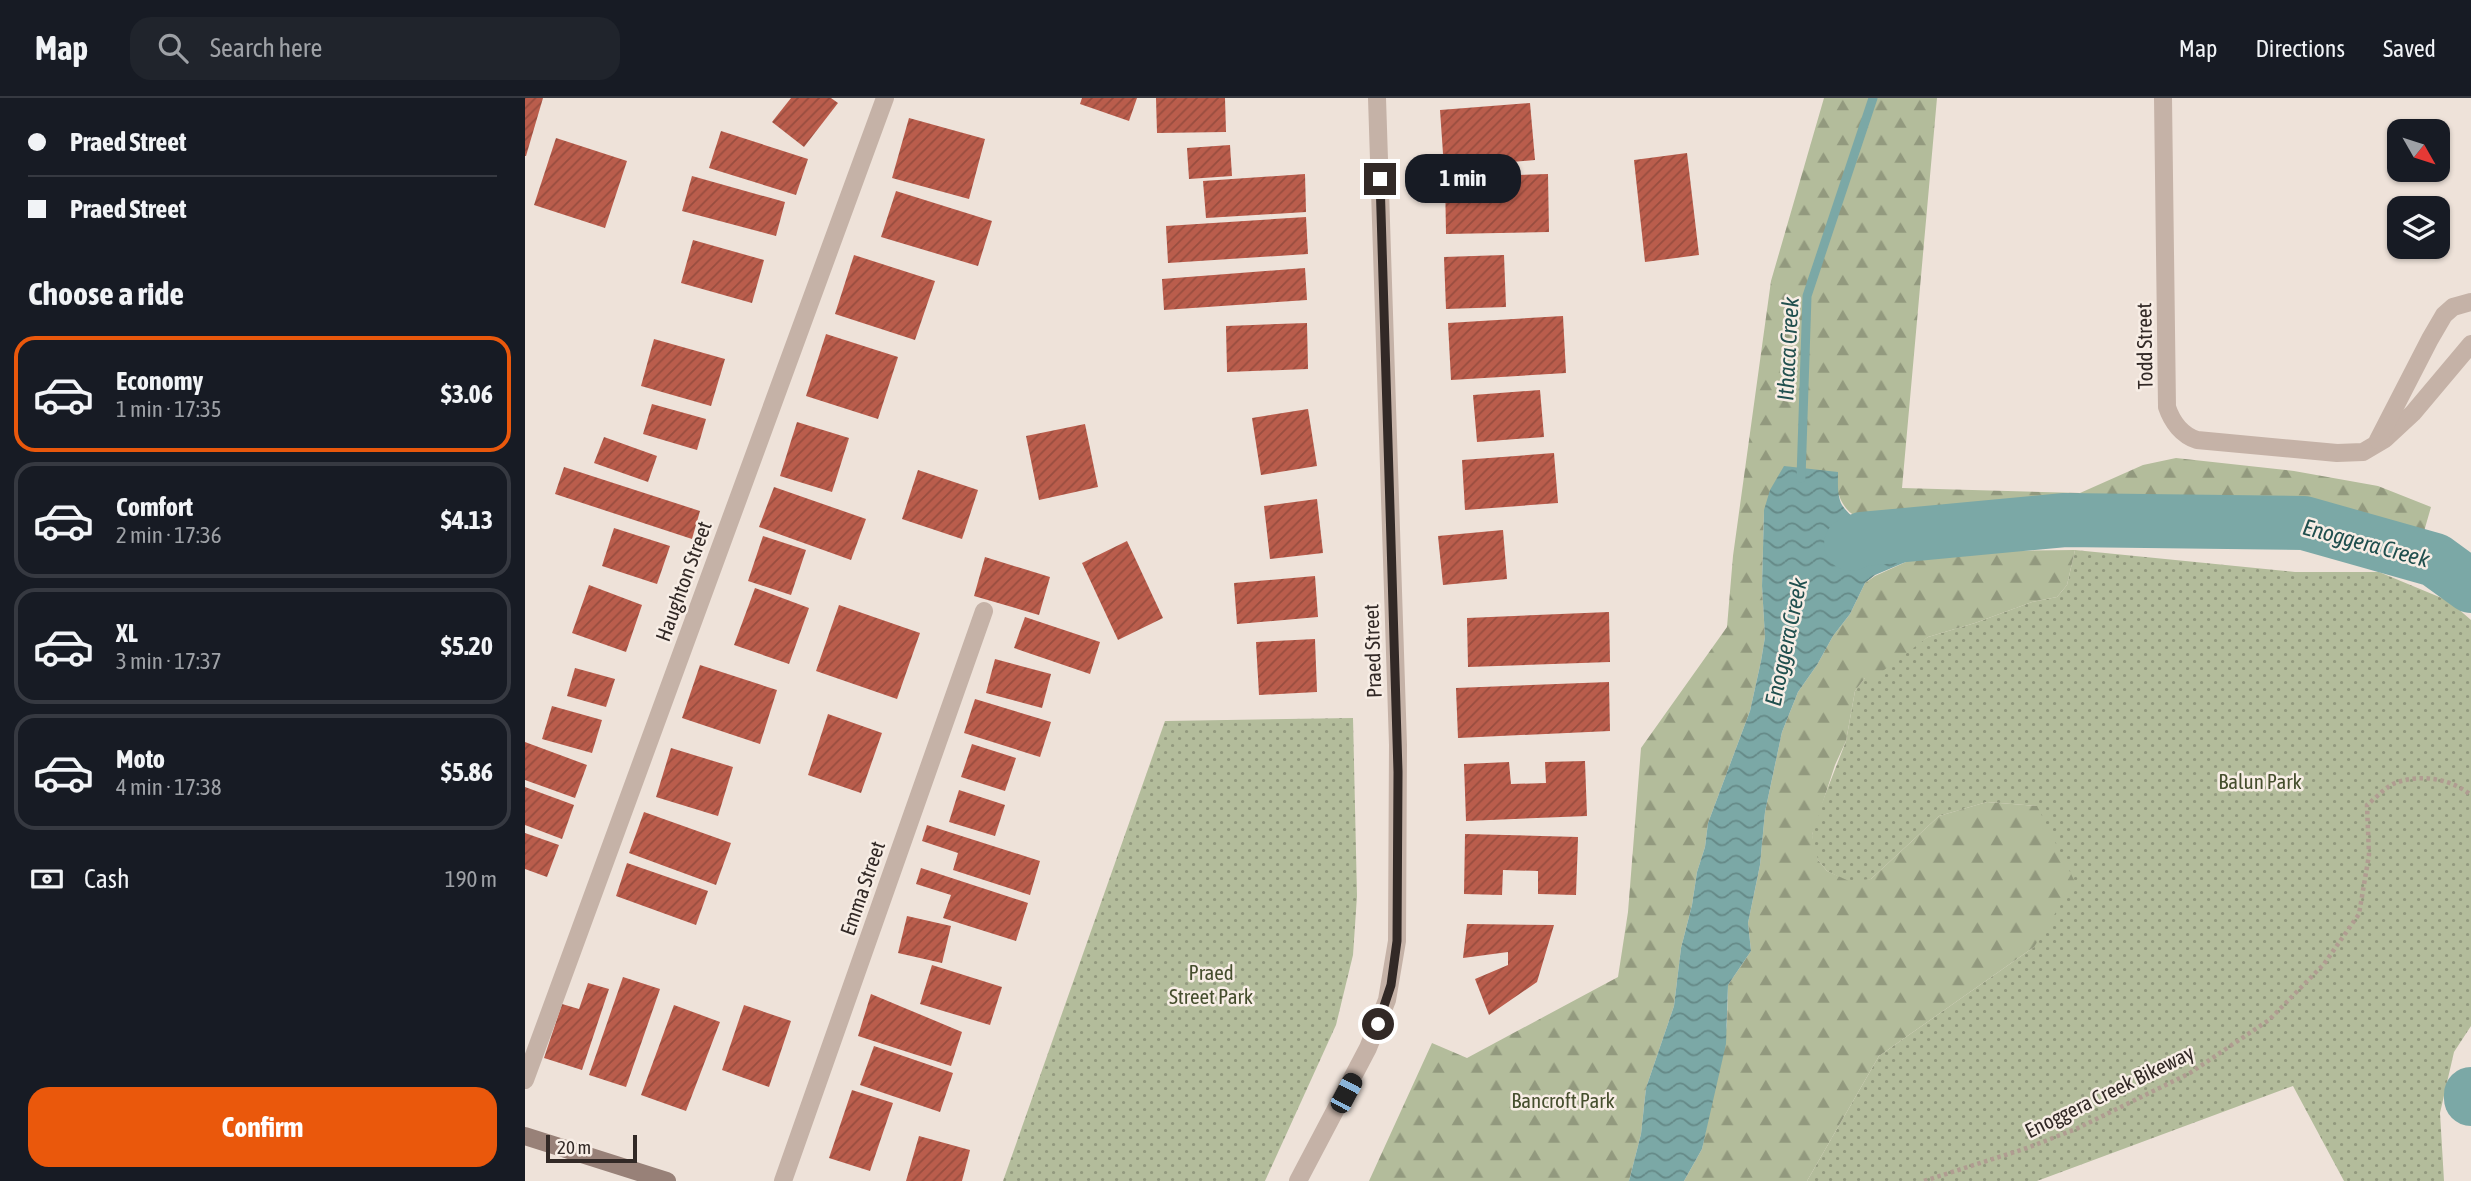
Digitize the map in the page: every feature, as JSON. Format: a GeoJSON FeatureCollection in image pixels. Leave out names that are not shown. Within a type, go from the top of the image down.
{"type":"FeatureCollection","features":[{"type":"Feature","properties":{"kind":"street","name":"Haughton Street"},"geometry":{"type":"LineString","coordinates":[[525,1080],[885,98]]}},
{"type":"Feature","properties":{"kind":"street","name":"Praed Street"},"geometry":{"type":"LineString","coordinates":[[1298,1181],[1369,1048],[1387,1000],[1397,941],[1398,745],[1377,98]]}},
{"type":"Feature","properties":{"kind":"street","name":"Todd Street"},"geometry":{"type":"LineString","coordinates":[[2163,98],[2169,413],[2182,431],[2193,439],[2337,453],[2357,453],[2375,446]]}},
{"type":"Feature","properties":{"kind":"street"},"geometry":{"type":"LineString","coordinates":[[2375,446],[2440,321],[2453,307],[2471,302]]}},
{"type":"Feature","properties":{"kind":"street"},"geometry":{"type":"LineString","coordinates":[[2375,446],[2395,431],[2421,405],[2471,344]]}},
{"type":"Feature","properties":{"kind":"street","name":"Emma Street"},"geometry":{"type":"LineString","coordinates":[[783,1181],[984,611]]}},
{"type":"Feature","properties":{"kind":"street"},"geometry":{"type":"LineString","coordinates":[[525,1136],[667,1181]]}},
{"type":"Feature","properties":{"kind":"path","name":"Enoggera Creek Bikeway"},"geometry":{"type":"LineString","coordinates":[[1924,1181],[2027,1148],[2076,1129],[2190,1073],[2269,1020],[2325,964],[2359,914],[2369,855],[2367,805],[2396,782],[2429,778],[2458,785],[2471,795]]}},
{"type":"Feature","properties":{"kind":"green space","name":"Bancroft Park"},"geometry":{"type":"Polygon","coordinates":[[[1824,98],[1937,98],[1902,488],[2080,493],[2143,465],[2176,458],[2294,471],[2378,486],[2431,507],[2421,542],[2326,516],[2217,511],[2081,512],[1885,529],[1851,514],[1839,495],[1764,510],[1762,586],[1765,637],[1761,661],[1750,711],[1708,823],[1705,847],[1681,948],[1674,1006],[1646,1088],[1641,1134],[1629,1181],[1369,1181],[1432,1043],[1467,1058],[1618,977],[1628,912],[1641,748],[1727,627],[1733,556],[1771,281],[1824,98]]]}},
{"type":"Feature","properties":{"kind":"green space","name":"Balun Park"},"geometry":{"type":"Polygon","coordinates":[[[2075,550],[2295,572],[2379,572],[2449,601],[2471,620],[2471,1026],[2454,1052],[2440,1113],[2444,1181],[2344,1181],[2293,1086],[2037,1181],[1807,1181],[1879,1056],[2034,947],[2037,806],[1987,802],[1939,816],[1871,879],[1860,882],[1849,882],[1827,871],[1818,860],[1812,835],[1815,821],[1846,741],[1855,691],[1865,678],[1928,637],[2032,602],[2057,597],[2067,585],[2075,550]]]}},
{"type":"Feature","properties":{"kind":"green space"},"geometry":{"type":"Polygon","coordinates":[[[2075,550],[2067,585],[2057,597],[2032,602],[1928,637],[1872,679],[1865,678],[1855,691],[1846,741],[1835,765],[1812,835],[1818,860],[1827,871],[1849,881],[1871,879],[1939,816],[1987,802],[2037,806],[2075,882],[2034,947],[1879,1056],[1807,1181],[1684,1181],[1702,1149],[1727,1025],[1728,985],[1751,951],[1748,923],[1760,865],[1765,812],[1782,732],[1798,692],[1850,614],[1865,583],[1908,561],[2000,551],[2075,550]]]}},
{"type":"Feature","properties":{"kind":"green space"},"geometry":{"type":"Polygon","coordinates":[[[2435,560],[2471,564],[2471,586],[2435,560]]]}},
{"type":"Feature","properties":{"kind":"green space","name":"Praed Street Park"},"geometry":{"type":"Polygon","coordinates":[[[1353,718],[1357,896],[1353,955],[1336,1025],[1265,1181],[1003,1181],[1165,721],[1353,718]]]}},
{"type":"Feature","properties":{"kind":"water"},"geometry":{"type":"Polygon","coordinates":[[[1784,466],[1838,472],[1840,501],[1850,514],[1859,520],[1881,527],[1926,526],[1925,559],[1908,561],[1875,575],[1865,583],[1850,614],[1798,692],[1782,732],[1765,812],[1760,865],[1748,923],[1751,951],[1728,985],[1726,1044],[1702,1149],[1684,1181],[1629,1181],[1641,1134],[1646,1088],[1674,1006],[1681,948],[1705,847],[1708,823],[1750,711],[1761,661],[1765,637],[1762,586],[1764,510],[1770,490],[1784,466]]]}},
{"type":"Feature","properties":{"kind":"building"},"geometry":{"type":"Polygon","coordinates":[[[525,98],[543,98],[526,156],[525,156],[525,98]]]}},
{"type":"Feature","properties":{"kind":"building"},"geometry":{"type":"Polygon","coordinates":[[[791,98],[831,98],[838,103],[804,147],[772,122],[791,98]]]}},
{"type":"Feature","properties":{"kind":"building"},"geometry":{"type":"Polygon","coordinates":[[[1082,98],[1137,98],[1129,121],[1080,104],[1082,98]]]}},
{"type":"Feature","properties":{"kind":"building"},"geometry":{"type":"Polygon","coordinates":[[[1156,98],[1225,98],[1226,132],[1157,133],[1156,98]]]}},
{"type":"Feature","properties":{"kind":"building"},"geometry":{"type":"Polygon","coordinates":[[[1530,103],[1535,160],[1444,168],[1440,110],[1530,103]]]}},
{"type":"Feature","properties":{"kind":"building"},"geometry":{"type":"Polygon","coordinates":[[[909,118],[985,139],[969,199],[892,178],[909,118]]]}},
{"type":"Feature","properties":{"kind":"building"},"geometry":{"type":"Polygon","coordinates":[[[721,131],[808,159],[796,195],[709,168],[721,131]]]}},
{"type":"Feature","properties":{"kind":"building"},"geometry":{"type":"Polygon","coordinates":[[[556,138],[627,161],[605,228],[534,205],[556,138]]]}},
{"type":"Feature","properties":{"kind":"building"},"geometry":{"type":"Polygon","coordinates":[[[1230,145],[1232,176],[1189,179],[1187,148],[1230,145]]]}},
{"type":"Feature","properties":{"kind":"building"},"geometry":{"type":"Polygon","coordinates":[[[1687,153],[1699,255],[1645,262],[1634,160],[1687,153]]]}},
{"type":"Feature","properties":{"kind":"building"},"geometry":{"type":"Polygon","coordinates":[[[1305,174],[1306,212],[1206,218],[1203,181],[1305,174]]]}},
{"type":"Feature","properties":{"kind":"building"},"geometry":{"type":"Polygon","coordinates":[[[1548,174],[1549,232],[1446,234],[1445,177],[1548,174]]]}},
{"type":"Feature","properties":{"kind":"building"},"geometry":{"type":"Polygon","coordinates":[[[692,176],[785,202],[776,236],[682,211],[692,176]]]}},
{"type":"Feature","properties":{"kind":"building"},"geometry":{"type":"Polygon","coordinates":[[[896,191],[992,221],[978,266],[881,237],[896,191]]]}},
{"type":"Feature","properties":{"kind":"building"},"geometry":{"type":"Polygon","coordinates":[[[1306,217],[1308,254],[1168,263],[1166,226],[1306,217]]]}},
{"type":"Feature","properties":{"kind":"building"},"geometry":{"type":"Polygon","coordinates":[[[693,240],[764,260],[752,303],[681,283],[693,240]]]}},
{"type":"Feature","properties":{"kind":"building"},"geometry":{"type":"Polygon","coordinates":[[[854,255],[935,281],[915,340],[835,314],[854,255]]]}},
{"type":"Feature","properties":{"kind":"building"},"geometry":{"type":"Polygon","coordinates":[[[1504,255],[1506,307],[1446,309],[1444,257],[1504,255]]]}},
{"type":"Feature","properties":{"kind":"building"},"geometry":{"type":"Polygon","coordinates":[[[1305,268],[1307,300],[1164,310],[1162,279],[1305,268]]]}},
{"type":"Feature","properties":{"kind":"building"},"geometry":{"type":"Polygon","coordinates":[[[1563,316],[1566,373],[1451,380],[1448,323],[1563,316]]]}},
{"type":"Feature","properties":{"kind":"building"},"geometry":{"type":"Polygon","coordinates":[[[1307,323],[1308,369],[1227,372],[1226,326],[1307,323]]]}},
{"type":"Feature","properties":{"kind":"building"},"geometry":{"type":"Polygon","coordinates":[[[826,334],[898,357],[878,419],[806,396],[826,334]]]}},
{"type":"Feature","properties":{"kind":"building"},"geometry":{"type":"Polygon","coordinates":[[[654,339],[725,359],[711,406],[641,386],[654,339]]]}},
{"type":"Feature","properties":{"kind":"building"},"geometry":{"type":"Polygon","coordinates":[[[1540,390],[1544,437],[1477,442],[1473,395],[1540,390]]]}},
{"type":"Feature","properties":{"kind":"building"},"geometry":{"type":"Polygon","coordinates":[[[652,404],[706,419],[697,450],[643,434],[652,404]]]}},
{"type":"Feature","properties":{"kind":"building"},"geometry":{"type":"Polygon","coordinates":[[[1308,409],[1317,466],[1261,475],[1252,418],[1308,409]]]}},
{"type":"Feature","properties":{"kind":"building"},"geometry":{"type":"Polygon","coordinates":[[[797,422],[849,438],[832,492],[780,476],[797,422]]]}},
{"type":"Feature","properties":{"kind":"building"},"geometry":{"type":"Polygon","coordinates":[[[1085,424],[1098,487],[1039,500],[1026,436],[1085,424]]]}},
{"type":"Feature","properties":{"kind":"building"},"geometry":{"type":"Polygon","coordinates":[[[604,437],[657,456],[648,482],[594,463],[604,437]]]}},
{"type":"Feature","properties":{"kind":"building"},"geometry":{"type":"Polygon","coordinates":[[[1554,453],[1558,503],[1465,510],[1462,460],[1554,453]]]}},
{"type":"Feature","properties":{"kind":"building"},"geometry":{"type":"Polygon","coordinates":[[[564,467],[700,511],[692,539],[555,494],[564,467]]]}},
{"type":"Feature","properties":{"kind":"building"},"geometry":{"type":"Polygon","coordinates":[[[918,470],[978,490],[962,539],[902,519],[918,470]]]}},
{"type":"Feature","properties":{"kind":"building"},"geometry":{"type":"Polygon","coordinates":[[[774,487],[866,519],[851,560],[759,527],[774,487]]]}},
{"type":"Feature","properties":{"kind":"building"},"geometry":{"type":"Polygon","coordinates":[[[1317,499],[1323,553],[1270,559],[1264,506],[1317,499]]]}},
{"type":"Feature","properties":{"kind":"building"},"geometry":{"type":"Polygon","coordinates":[[[614,528],[670,546],[657,584],[602,566],[614,528]]]}},
{"type":"Feature","properties":{"kind":"building"},"geometry":{"type":"Polygon","coordinates":[[[1503,530],[1507,579],[1443,585],[1438,536],[1503,530]]]}},
{"type":"Feature","properties":{"kind":"building"},"geometry":{"type":"Polygon","coordinates":[[[763,536],[806,550],[791,595],[748,581],[763,536]]]}},
{"type":"Feature","properties":{"kind":"building"},"geometry":{"type":"Polygon","coordinates":[[[1127,541],[1163,618],[1118,640],[1082,563],[1127,541]]]}},
{"type":"Feature","properties":{"kind":"building"},"geometry":{"type":"Polygon","coordinates":[[[985,557],[1050,577],[1039,615],[974,596],[985,557]]]}},
{"type":"Feature","properties":{"kind":"building"},"geometry":{"type":"Polygon","coordinates":[[[1315,576],[1318,617],[1237,624],[1234,583],[1315,576]]]}},
{"type":"Feature","properties":{"kind":"building"},"geometry":{"type":"Polygon","coordinates":[[[589,585],[642,605],[626,652],[572,633],[589,585]]]}},
{"type":"Feature","properties":{"kind":"building"},"geometry":{"type":"Polygon","coordinates":[[[755,588],[809,608],[789,664],[734,645],[755,588]]]}},
{"type":"Feature","properties":{"kind":"building"},"geometry":{"type":"Polygon","coordinates":[[[839,605],[920,633],[897,699],[816,671],[839,605]]]}},
{"type":"Feature","properties":{"kind":"building"},"geometry":{"type":"Polygon","coordinates":[[[1609,612],[1610,662],[1468,667],[1467,618],[1609,612]]]}},
{"type":"Feature","properties":{"kind":"building"},"geometry":{"type":"Polygon","coordinates":[[[1025,617],[1100,642],[1090,674],[1014,648],[1025,617]]]}},
{"type":"Feature","properties":{"kind":"building"},"geometry":{"type":"Polygon","coordinates":[[[1315,639],[1317,692],[1259,695],[1256,642],[1315,639]]]}},
{"type":"Feature","properties":{"kind":"building"},"geometry":{"type":"Polygon","coordinates":[[[995,659],[1051,674],[1042,708],[986,693],[995,659]]]}},
{"type":"Feature","properties":{"kind":"building"},"geometry":{"type":"Polygon","coordinates":[[[700,665],[777,690],[760,744],[682,718],[700,665]]]}},
{"type":"Feature","properties":{"kind":"building"},"geometry":{"type":"Polygon","coordinates":[[[575,668],[615,679],[606,707],[567,696],[575,668]]]}},
{"type":"Feature","properties":{"kind":"building"},"geometry":{"type":"Polygon","coordinates":[[[1609,682],[1610,731],[1458,738],[1456,688],[1609,682]]]}},
{"type":"Feature","properties":{"kind":"building"},"geometry":{"type":"Polygon","coordinates":[[[975,699],[1051,722],[1040,757],[964,733],[975,699]]]}},
{"type":"Feature","properties":{"kind":"building"},"geometry":{"type":"Polygon","coordinates":[[[552,706],[602,720],[592,753],[542,739],[552,706]]]}},
{"type":"Feature","properties":{"kind":"building"},"geometry":{"type":"Polygon","coordinates":[[[828,714],[882,733],[861,793],[808,775],[828,714]]]}},
{"type":"Feature","properties":{"kind":"building"},"geometry":{"type":"Polygon","coordinates":[[[525,742],[587,765],[575,798],[525,780],[525,742]]]}},
{"type":"Feature","properties":{"kind":"building"},"geometry":{"type":"Polygon","coordinates":[[[972,744],[1016,758],[1005,791],[961,777],[972,744]]]}},
{"type":"Feature","properties":{"kind":"building"},"geometry":{"type":"Polygon","coordinates":[[[671,748],[733,767],[718,816],[656,797],[671,748]]]}},
{"type":"Feature","properties":{"kind":"building"},"geometry":{"type":"Polygon","coordinates":[[[1585,761],[1587,816],[1466,821],[1464,764],[1509,762],[1511,784],[1546,783],[1545,762],[1585,761]]]}},
{"type":"Feature","properties":{"kind":"building"},"geometry":{"type":"Polygon","coordinates":[[[525,787],[574,805],[562,839],[525,825],[525,787]]]}},
{"type":"Feature","properties":{"kind":"building"},"geometry":{"type":"Polygon","coordinates":[[[959,790],[1005,805],[995,836],[949,822],[959,790]]]}},
{"type":"Feature","properties":{"kind":"building"},"geometry":{"type":"Polygon","coordinates":[[[644,812],[731,843],[716,885],[629,853],[644,812]]]}},
{"type":"Feature","properties":{"kind":"building"},"geometry":{"type":"Polygon","coordinates":[[[927,825],[1040,861],[1030,895],[953,870],[958,853],[922,841],[927,825]]]}},
{"type":"Feature","properties":{"kind":"building"},"geometry":{"type":"Polygon","coordinates":[[[525,833],[559,845],[547,877],[525,869],[525,833]]]}},
{"type":"Feature","properties":{"kind":"building"},"geometry":{"type":"Polygon","coordinates":[[[1465,834],[1578,837],[1576,895],[1538,894],[1538,871],[1503,870],[1502,895],[1464,894],[1465,834]]]}},
{"type":"Feature","properties":{"kind":"building"},"geometry":{"type":"Polygon","coordinates":[[[627,863],[708,891],[696,925],[616,896],[627,863]]]}},
{"type":"Feature","properties":{"kind":"building"},"geometry":{"type":"Polygon","coordinates":[[[921,868],[1028,903],[1016,941],[943,918],[951,895],[916,884],[921,868]]]}},
{"type":"Feature","properties":{"kind":"building"},"geometry":{"type":"Polygon","coordinates":[[[907,916],[951,926],[942,963],[898,953],[907,916]]]}},
{"type":"Feature","properties":{"kind":"building"},"geometry":{"type":"Polygon","coordinates":[[[1467,924],[1554,925],[1537,982],[1489,1015],[1475,979],[1508,965],[1508,952],[1463,958],[1467,924]]]}},
{"type":"Feature","properties":{"kind":"building"},"geometry":{"type":"Polygon","coordinates":[[[932,965],[1002,987],[990,1025],[920,1004],[932,965]]]}},
{"type":"Feature","properties":{"kind":"building"},"geometry":{"type":"Polygon","coordinates":[[[623,977],[660,989],[626,1087],[589,1075],[623,977]]]}},
{"type":"Feature","properties":{"kind":"building"},"geometry":{"type":"Polygon","coordinates":[[[588,983],[609,989],[582,1070],[544,1058],[562,1004],[579,1009],[588,983]]]}},
{"type":"Feature","properties":{"kind":"building"},"geometry":{"type":"Polygon","coordinates":[[[871,994],[962,1032],[951,1066],[858,1036],[871,994]]]}},
{"type":"Feature","properties":{"kind":"building"},"geometry":{"type":"Polygon","coordinates":[[[674,1005],[720,1022],[686,1111],[641,1095],[674,1005]]]}},
{"type":"Feature","properties":{"kind":"building"},"geometry":{"type":"Polygon","coordinates":[[[744,1005],[791,1021],[769,1087],[722,1070],[744,1005]]]}},
{"type":"Feature","properties":{"kind":"building"},"geometry":{"type":"Polygon","coordinates":[[[874,1046],[953,1073],[940,1112],[860,1085],[874,1046]]]}},
{"type":"Feature","properties":{"kind":"building"},"geometry":{"type":"Polygon","coordinates":[[[852,1090],[893,1103],[870,1171],[829,1158],[852,1090]]]}},
{"type":"Feature","properties":{"kind":"building"},"geometry":{"type":"Polygon","coordinates":[[[919,1136],[970,1150],[962,1181],[906,1181],[919,1136]]]}},
{"type":"Feature","properties":{"kind":"waterway","name":"Ithaca Creek"},"geometry":{"type":"LineString","coordinates":[[1801,478],[1807,296],[1873,98]]}},
{"type":"Feature","properties":{"kind":"waterway","name":"Enoggera Creek"},"geometry":{"type":"LineString","coordinates":[[1851,544],[1862,539],[2065,520],[2304,523],[2435,560],[2471,586]]}},
{"type":"Feature","properties":{"kind":"waterway","name":"Enoggera Creek"},"geometry":{"type":"LineString","coordinates":[[2471,1094],[2471,1099]]}},
{"type":"Feature","properties":{"kind":"route"},"geometry":{"type":"LineString","coordinates":[[1378,1024],[1391,985],[1397,941],[1398,772],[1380,179]]}}]}
